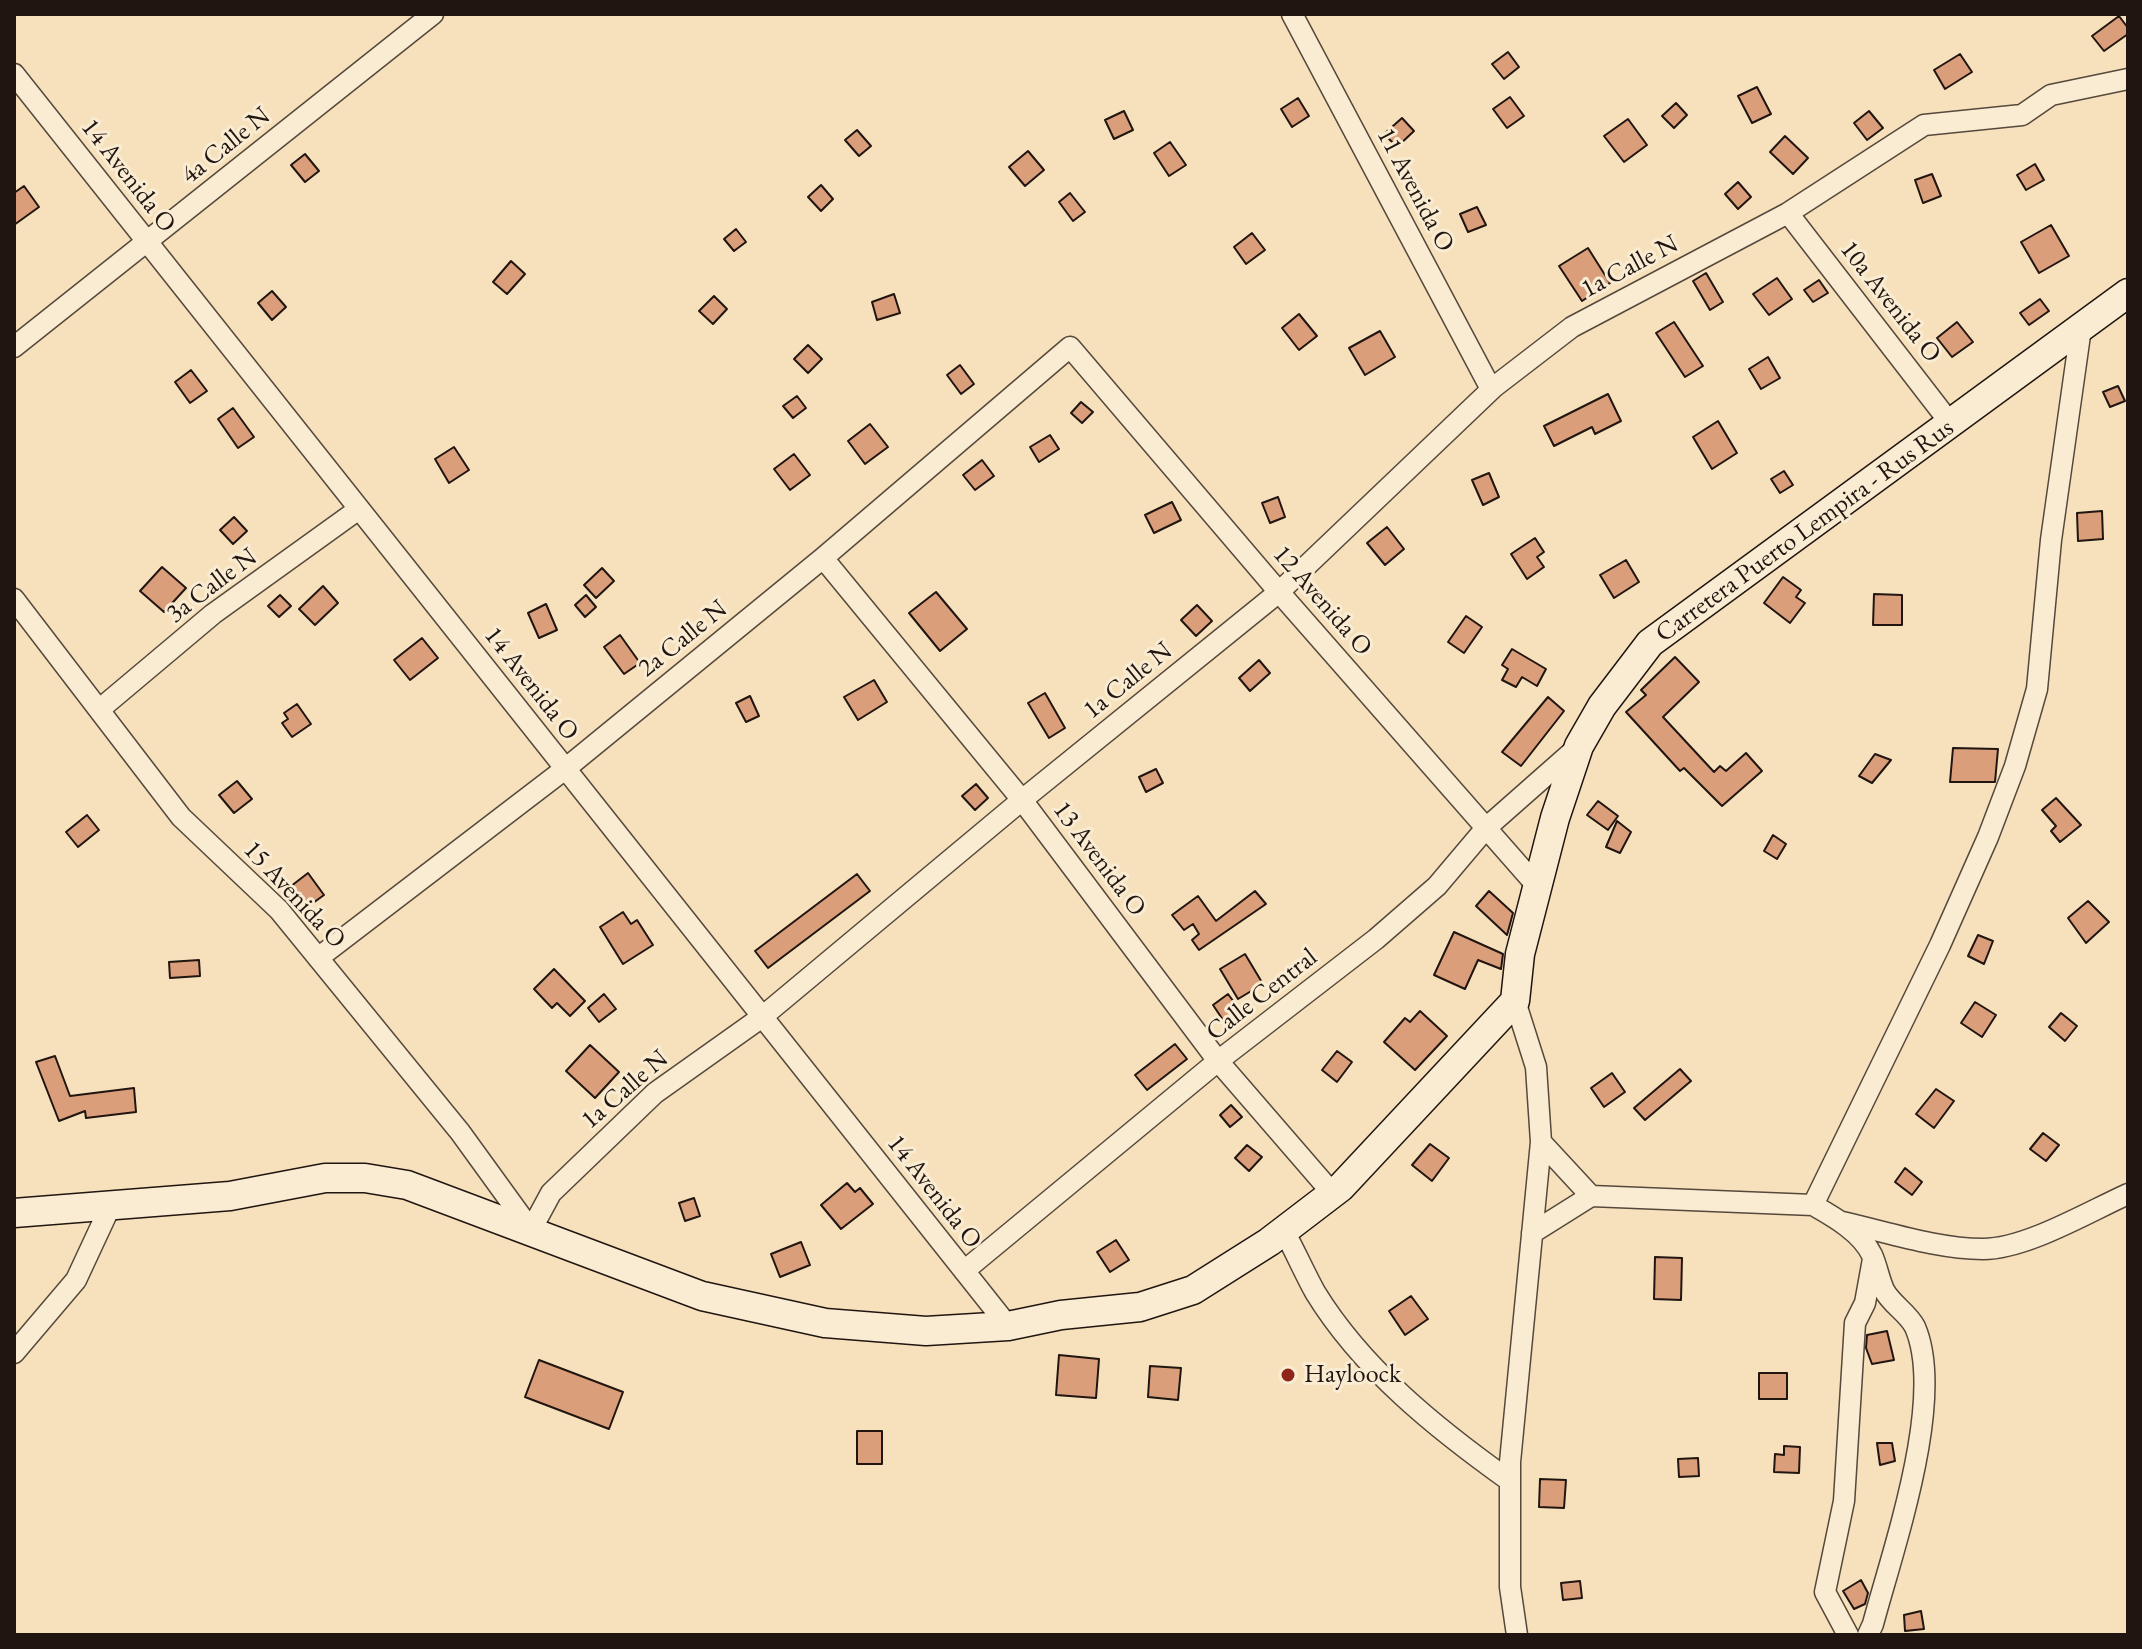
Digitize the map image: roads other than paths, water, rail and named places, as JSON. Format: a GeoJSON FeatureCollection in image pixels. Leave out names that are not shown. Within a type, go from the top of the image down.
{"type":"FeatureCollection","features":[{"type":"Feature","properties":{"kind":"street","name":"4a Calle N"},"geometry":{"type":"LineString","coordinates":[[14,347],[433,14]]}},
{"type":"Feature","properties":{"kind":"street","name":"11 Avenida O"},"geometry":{"type":"LineString","coordinates":[[1292,14],[1491,389]]}},
{"type":"Feature","properties":{"kind":"street","name":"14 Avenida O"},"geometry":{"type":"LineString","coordinates":[[14,74],[1008,1326]]}},
{"type":"Feature","properties":{"kind":"street","name":"1a Calle N"},"geometry":{"type":"LineString","coordinates":[[531,1230],[551,1193],[655,1093],[762,1017],[1022,800],[1279,592],[1491,389],[1572,327],[1788,213],[1924,125],[2022,115],[2051,95],[2128,79]]}},
{"type":"Feature","properties":{"kind":"street","name":"10a Avenida O"},"geometry":{"type":"LineString","coordinates":[[1788,213],[1951,424]]}},
{"type":"Feature","properties":{"kind":"street","name":"Carretera Puerto Lempira - Rus Rus"},"geometry":{"type":"LineString","coordinates":[[1515,1001],[1520,954],[1537,886],[1579,746],[1602,706],[1650,643],[2128,293]]}},
{"type":"Feature","properties":{"kind":"street"},"geometry":{"type":"LineString","coordinates":[[1813,1205],[1940,945],[1988,837],[2015,766],[2037,689],[2051,540],[2081,328]]}},
{"type":"Feature","properties":{"kind":"street","name":"2a Calle N"},"geometry":{"type":"LineString","coordinates":[[318,958],[565,769],[823,558],[1070,347]]}},
{"type":"Feature","properties":{"kind":"street","name":"12 Avenida O"},"geometry":{"type":"LineString","coordinates":[[1070,347],[1279,592],[1537,886]]}},
{"type":"Feature","properties":{"kind":"street","name":"3a Calle N"},"geometry":{"type":"LineString","coordinates":[[100,709],[213,614],[359,509]]}},
{"type":"Feature","properties":{"kind":"street","name":"13 Avenida O"},"geometry":{"type":"LineString","coordinates":[[823,558],[1022,800],[1218,1061],[1333,1194]]}},
{"type":"Feature","properties":{"kind":"street","name":"15 Avenida O"},"geometry":{"type":"LineString","coordinates":[[14,599],[181,817],[279,910],[460,1132],[531,1230]]}},
{"type":"Feature","properties":{"kind":"street","name":"Calle Central"},"geometry":{"type":"LineString","coordinates":[[964,1271],[1218,1061],[1386,930],[1437,886],[1486,828],[1579,746]]}},
{"type":"Feature","properties":{"kind":"street"},"geometry":{"type":"LineString","coordinates":[[14,1213],[230,1196],[325,1178],[365,1178],[407,1185],[702,1296],[825,1323],[926,1331],[1008,1326],[1061,1315],[1140,1307],[1193,1290],[1284,1231],[1333,1194],[1515,1001],[1536,1067],[1541,1142],[1510,1481],[1513,1630]]}},
{"type":"Feature","properties":{"kind":"street"},"geometry":{"type":"LineString","coordinates":[[1541,1142],[1591,1196]]}},
{"type":"Feature","properties":{"kind":"street"},"geometry":{"type":"LineString","coordinates":[[1842,1222],[1940,1244],[1985,1249],[2028,1240],[2128,1194]]}},
{"type":"Feature","properties":{"kind":"street"},"geometry":{"type":"LineString","coordinates":[[1532,1233],[1591,1196],[1813,1205],[1842,1222],[1871,1253],[1885,1292],[1914,1325],[1924,1364],[1924,1404],[1913,1471],[1868,1635]]}},
{"type":"Feature","properties":{"kind":"street"},"geometry":{"type":"LineString","coordinates":[[14,1353],[76,1280],[110,1207]]}},
{"type":"Feature","properties":{"kind":"street"},"geometry":{"type":"LineString","coordinates":[[1284,1231],[1316,1292],[1351,1341],[1392,1386],[1463,1447],[1510,1481]]}},
{"type":"Feature","properties":{"kind":"street"},"geometry":{"type":"LineString","coordinates":[[1848,1635],[1825,1592],[1844,1501],[1855,1323],[1865,1303],[1873,1259]]}},
{"type":"Feature","properties":{"kind":"place","name":"Hayloock"},"geometry":{"type":"Point","coordinates":[1288,1375]}}]}
